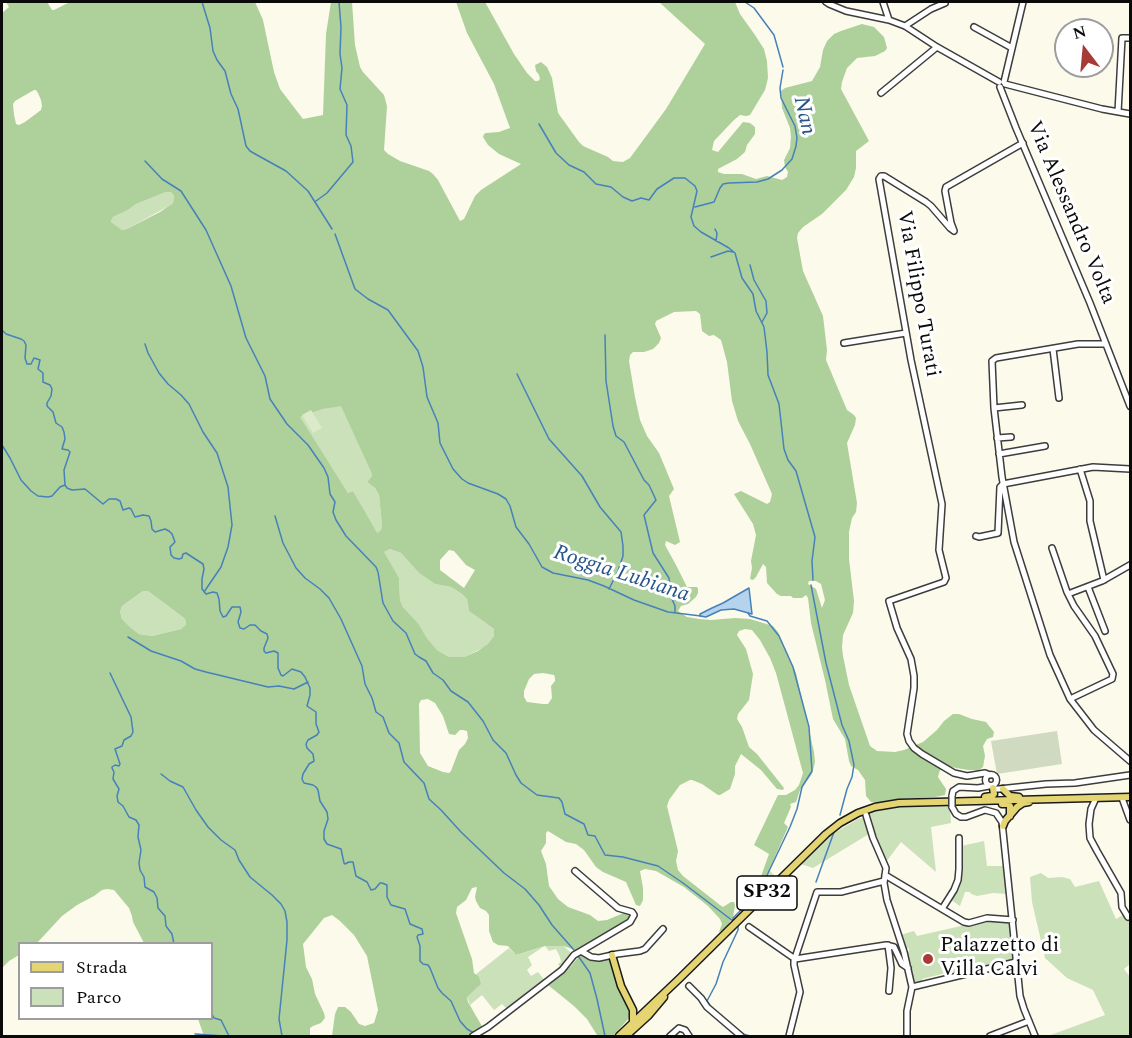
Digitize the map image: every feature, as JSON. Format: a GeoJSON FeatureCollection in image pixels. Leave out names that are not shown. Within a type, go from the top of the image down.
{"type":"FeatureCollection","features":[{"type":"Feature","properties":{"kind":"main road"},"geometry":{"type":"LineString","coordinates":[[955,804],[966,798],[991,797],[994,794],[988,785]]}},
{"type":"Feature","properties":{"kind":"main road"},"geometry":{"type":"LineString","coordinates":[[1003,789],[1013,797],[1030,797],[1038,800]]}},
{"type":"Feature","properties":{"kind":"main road","name":"SP32"},"geometry":{"type":"LineString","coordinates":[[619,1036],[826,834],[858,813],[875,807],[900,803],[955,804],[969,801],[1131,797]]}},
{"type":"Feature","properties":{"kind":"main road"},"geometry":{"type":"LineString","coordinates":[[1003,826],[1016,808],[1038,800]]}},
{"type":"Feature","properties":{"kind":"main road"},"geometry":{"type":"LineString","coordinates":[[969,801],[974,804],[1008,804],[1011,809],[1010,816]]}},
{"type":"Feature","properties":{"kind":"main road"},"geometry":{"type":"LineString","coordinates":[[612,955],[621,986],[631,1004],[634,1014],[633,1023]]}},
{"type":"Feature","properties":{"kind":"main road","name":"SP32"},"geometry":{"type":"LineString","coordinates":[[626,1036],[680,978]]}},
{"type":"Feature","properties":{"kind":"main road"},"geometry":{"type":"LineString","coordinates":[[631,1004],[643,1008],[662,994]]}},
{"type":"Feature","properties":{"kind":"main road"},"geometry":{"type":"LineString","coordinates":[[636,1036],[636,1031],[644,1019]]}},
{"type":"Feature","properties":{"kind":"street"},"geometry":{"type":"LineString","coordinates":[[826,2],[846,11],[890,20],[905,26],[1002,84],[1131,114]]}},
{"type":"Feature","properties":{"kind":"street"},"geometry":{"type":"LineString","coordinates":[[883,2],[890,20]]}},
{"type":"Feature","properties":{"kind":"street"},"geometry":{"type":"LineString","coordinates":[[1002,84],[1007,72],[1023,2]]}},
{"type":"Feature","properties":{"kind":"street"},"geometry":{"type":"LineString","coordinates":[[905,26],[945,3]]}},
{"type":"Feature","properties":{"kind":"street"},"geometry":{"type":"LineString","coordinates":[[974,27],[1012,48]]}},
{"type":"Feature","properties":{"kind":"street"},"geometry":{"type":"LineString","coordinates":[[1118,112],[1122,38],[1131,38]]}},
{"type":"Feature","properties":{"kind":"street"},"geometry":{"type":"LineString","coordinates":[[881,93],[937,47]]}},
{"type":"Feature","properties":{"kind":"street","name":"Via Alessandro Volta"},"geometry":{"type":"LineString","coordinates":[[1002,84],[1005,99],[1106,344],[1128,391],[1131,406]]}},
{"type":"Feature","properties":{"kind":"street","name":"Via Filippo Turati"},"geometry":{"type":"LineString","coordinates":[[978,775],[968,776],[954,773],[922,754],[909,741],[907,730],[915,685],[914,676],[908,651],[897,628],[889,602],[891,599],[944,582],[946,579],[939,550],[942,504],[906,333],[879,177],[885,177],[931,206],[954,231],[946,187],[1023,143]]}},
{"type":"Feature","properties":{"kind":"street"},"geometry":{"type":"LineString","coordinates":[[844,343],[906,333]]}},
{"type":"Feature","properties":{"kind":"street"},"geometry":{"type":"LineString","coordinates":[[1106,344],[1078,344],[996,358],[992,361],[994,408],[1003,484],[1014,542],[1050,655],[1070,699],[1094,730],[1131,760]]}},
{"type":"Feature","properties":{"kind":"street"},"geometry":{"type":"LineString","coordinates":[[1053,349],[1059,398]]}},
{"type":"Feature","properties":{"kind":"street"},"geometry":{"type":"LineString","coordinates":[[994,408],[1022,405]]}},
{"type":"Feature","properties":{"kind":"street"},"geometry":{"type":"LineString","coordinates":[[997,438],[1011,437]]}},
{"type":"Feature","properties":{"kind":"street"},"geometry":{"type":"LineString","coordinates":[[999,454],[1045,446]]}},
{"type":"Feature","properties":{"kind":"street"},"geometry":{"type":"LineString","coordinates":[[976,536],[998,533],[1000,487],[1003,484],[1093,467],[1131,469]]}},
{"type":"Feature","properties":{"kind":"street"},"geometry":{"type":"LineString","coordinates":[[1080,469],[1090,501],[1090,521],[1104,580]]}},
{"type":"Feature","properties":{"kind":"street"},"geometry":{"type":"LineString","coordinates":[[1052,548],[1068,594],[1095,636],[1113,676],[1070,699]]}},
{"type":"Feature","properties":{"kind":"street"},"geometry":{"type":"LineString","coordinates":[[1068,594],[1104,580],[1131,565]]}},
{"type":"Feature","properties":{"kind":"street"},"geometry":{"type":"LineString","coordinates":[[1088,587],[1105,631]]}},
{"type":"Feature","properties":{"kind":"street"},"geometry":{"type":"LineString","coordinates":[[978,775],[985,773],[995,776],[1003,789]]}},
{"type":"Feature","properties":{"kind":"street"},"geometry":{"type":"LineString","coordinates":[[978,775],[983,776],[988,785],[1003,789],[1131,776]]}},
{"type":"Feature","properties":{"kind":"street"},"geometry":{"type":"LineString","coordinates":[[988,785],[986,777],[990,775]]}},
{"type":"Feature","properties":{"kind":"street"},"geometry":{"type":"LineString","coordinates":[[996,779],[996,783],[975,788],[959,787],[953,790],[952,796],[956,814],[961,817],[982,811],[993,812],[1003,826],[1022,1003],[1035,1036]]}},
{"type":"Feature","properties":{"kind":"street"},"geometry":{"type":"LineString","coordinates":[[1096,798],[1091,809],[1090,838],[1121,893],[1122,908],[1128,917]]}},
{"type":"Feature","properties":{"kind":"street"},"geometry":{"type":"LineString","coordinates":[[1122,798],[1131,820]]}},
{"type":"Feature","properties":{"kind":"street"},"geometry":{"type":"LineString","coordinates":[[867,815],[873,837],[885,864],[887,900],[912,987],[907,1011],[907,1036]]}},
{"type":"Feature","properties":{"kind":"street"},"geometry":{"type":"LineString","coordinates":[[942,909],[958,880],[959,838]]}},
{"type":"Feature","properties":{"kind":"street"},"geometry":{"type":"LineString","coordinates":[[475,1035],[562,970],[574,955],[630,922],[634,915],[632,912],[618,908],[575,871]]}},
{"type":"Feature","properties":{"kind":"street"},"geometry":{"type":"LineString","coordinates":[[789,1036],[800,992],[794,965],[795,959],[817,892],[841,892],[885,878],[966,923],[987,918],[1013,920]]}},
{"type":"Feature","properties":{"kind":"street"},"geometry":{"type":"LineString","coordinates":[[749,927],[795,959],[888,945],[895,949],[902,964],[908,969]]}},
{"type":"Feature","properties":{"kind":"street"},"geometry":{"type":"LineString","coordinates":[[581,951],[591,957],[599,958],[640,951],[645,949],[663,929]]}},
{"type":"Feature","properties":{"kind":"street"},"geometry":{"type":"LineString","coordinates":[[888,945],[891,968],[889,991]]}},
{"type":"Feature","properties":{"kind":"street"},"geometry":{"type":"LineString","coordinates":[[912,987],[1016,962]]}},
{"type":"Feature","properties":{"kind":"street"},"geometry":{"type":"LineString","coordinates":[[689,986],[707,1007],[741,1036]]}},
{"type":"Feature","properties":{"kind":"street"},"geometry":{"type":"LineString","coordinates":[[990,1036],[1029,1022]]}},
{"type":"Feature","properties":{"kind":"street"},"geometry":{"type":"LineString","coordinates":[[670,1036],[679,1028],[685,1030],[689,1036]]}},
{"type":"Feature","properties":{"kind":"green space"},"geometry":{"type":"Polygon","coordinates":[[[6,2],[47,2],[54,10],[70,2],[255,2],[263,20],[280,89],[303,119],[323,115],[326,34],[331,2],[352,2],[355,45],[360,67],[384,95],[387,106],[384,150],[400,161],[433,174],[460,221],[464,219],[475,196],[481,190],[521,164],[499,154],[488,145],[483,137],[486,133],[510,128],[494,84],[467,33],[456,2],[485,2],[527,73],[538,81],[540,79],[535,65],[541,62],[547,67],[552,78],[558,113],[579,142],[613,161],[623,162],[630,158],[666,109],[705,44],[659,2],[735,2],[740,14],[764,49],[768,78],[765,90],[750,115],[740,115],[734,120],[714,141],[712,150],[718,152],[743,122],[750,123],[755,127],[755,134],[745,152],[718,169],[718,172],[742,174],[756,179],[767,176],[782,180],[787,177],[788,172],[784,160],[790,148],[791,137],[782,108],[781,91],[812,81],[820,67],[827,41],[834,34],[862,24],[874,27],[884,37],[887,48],[875,56],[857,58],[847,68],[841,89],[869,141],[856,151],[854,177],[846,190],[822,214],[803,227],[797,238],[803,271],[823,316],[826,360],[847,410],[856,418],[847,443],[857,503],[849,532],[849,559],[854,601],[853,613],[843,635],[843,656],[849,685],[870,746],[877,751],[904,750],[923,742],[953,714],[959,714],[986,722],[994,732],[993,737],[987,739],[983,746],[985,756],[983,767],[979,770],[951,767],[940,770],[938,777],[946,789],[945,795],[879,803],[871,802],[866,796],[865,780],[858,770],[851,766],[845,739],[833,719],[811,623],[808,598],[806,595],[802,598],[793,598],[777,594],[767,583],[766,567],[763,564],[756,577],[753,580],[750,579],[756,535],[753,524],[734,494],[741,491],[767,504],[772,494],[738,421],[721,340],[702,331],[700,314],[696,311],[674,312],[656,321],[655,324],[661,338],[659,343],[653,349],[633,352],[629,361],[640,420],[647,436],[659,453],[674,489],[669,496],[680,542],[675,545],[666,541],[665,545],[687,587],[698,589],[696,597],[688,604],[681,606],[678,611],[687,617],[699,619],[750,619],[773,626],[778,632],[796,673],[815,762],[812,774],[800,790],[796,802],[790,804],[791,807],[784,823],[788,827],[769,870],[755,893],[769,854],[754,845],[778,795],[786,795],[795,790],[803,773],[770,658],[752,630],[739,631],[737,635],[746,649],[753,674],[749,700],[738,714],[737,719],[749,747],[784,788],[783,790],[777,789],[761,770],[741,754],[735,766],[730,789],[718,795],[702,784],[690,780],[680,785],[667,806],[678,851],[676,861],[678,870],[723,907],[734,902],[733,917],[725,929],[719,932],[722,924],[720,919],[708,906],[684,887],[656,871],[645,869],[640,871],[643,900],[640,906],[636,905],[626,882],[596,867],[584,850],[576,844],[566,842],[548,831],[546,843],[541,851],[546,864],[549,886],[558,899],[568,907],[590,915],[598,921],[607,920],[626,912],[631,917],[577,951],[564,946],[545,946],[516,955],[508,946],[493,942],[489,931],[489,915],[480,908],[476,901],[477,887],[472,888],[466,900],[457,907],[456,913],[472,959],[474,973],[479,977],[481,984],[467,997],[483,1028],[470,1036],[332,1036],[338,1007],[345,1007],[359,1024],[365,1026],[374,1023],[378,1010],[367,956],[354,935],[332,915],[324,918],[303,944],[306,967],[325,1018],[321,1023],[310,1028],[310,1036],[204,1036],[198,1020],[213,1020],[213,942],[143,942],[133,922],[129,908],[114,890],[102,890],[77,905],[62,916],[38,942],[18,942],[18,956],[2,968],[2,13],[9,7],[6,2]],[[36,90],[13,104],[16,124],[25,122],[41,110],[41,100],[36,90]],[[166,192],[136,204],[113,217],[112,223],[122,230],[127,229],[173,203],[174,196],[171,192],[166,192]],[[341,406],[300,417],[348,493],[353,491],[377,533],[381,530],[382,525],[379,495],[375,488],[367,482],[372,476],[371,472],[341,406]],[[390,549],[384,552],[399,578],[400,600],[403,607],[418,623],[437,650],[449,657],[464,657],[488,644],[494,636],[494,629],[469,611],[467,599],[462,594],[451,587],[435,584],[419,573],[401,553],[390,549]],[[449,550],[440,560],[440,570],[464,588],[475,570],[466,565],[454,551],[449,550]],[[809,581],[808,584],[816,589],[822,608],[825,600],[821,584],[809,581]],[[143,591],[122,606],[120,612],[122,619],[139,634],[152,636],[181,629],[186,625],[184,618],[148,591],[143,591]],[[534,674],[524,691],[527,702],[548,704],[552,698],[551,686],[555,681],[554,675],[534,674]],[[428,699],[421,700],[419,704],[420,753],[428,766],[449,773],[459,750],[468,738],[467,731],[460,730],[455,735],[449,734],[443,716],[435,703],[428,699]]]}},
{"type":"Feature","properties":{"kind":"green space"},"geometry":{"type":"Polygon","coordinates":[[[171,192],[174,196],[173,203],[167,207],[127,229],[122,230],[112,224],[113,217],[136,204],[171,192]]]}},
{"type":"Feature","properties":{"kind":"green space"},"geometry":{"type":"Polygon","coordinates":[[[341,405],[371,472],[372,476],[367,482],[375,488],[379,495],[382,525],[381,530],[376,534],[353,491],[348,493],[299,417],[341,405]]]}},
{"type":"Feature","properties":{"kind":"green space"},"geometry":{"type":"Polygon","coordinates":[[[311,410],[322,428],[313,433],[302,415],[311,410]]]}},
{"type":"Feature","properties":{"kind":"green space"},"geometry":{"type":"Polygon","coordinates":[[[390,549],[401,553],[419,573],[435,584],[451,587],[467,599],[469,611],[494,629],[494,636],[487,646],[464,657],[449,657],[437,650],[418,623],[403,607],[400,600],[399,578],[383,552],[390,549]]]}},
{"type":"Feature","properties":{"kind":"green space"},"geometry":{"type":"Polygon","coordinates":[[[143,591],[148,591],[184,618],[187,625],[181,629],[152,636],[139,634],[122,619],[120,612],[122,606],[143,591]]]}},
{"type":"Feature","properties":{"kind":"green space"},"geometry":{"type":"Polygon","coordinates":[[[1057,731],[1062,764],[997,774],[991,741],[1057,731]]]}},
{"type":"Feature","properties":{"kind":"green space"},"geometry":{"type":"Polygon","coordinates":[[[950,804],[951,823],[931,827],[936,872],[901,842],[886,862],[870,813],[897,806],[950,804]]]}},
{"type":"Feature","properties":{"kind":"green space"},"geometry":{"type":"Polygon","coordinates":[[[866,817],[869,834],[813,868],[801,864],[831,835],[858,819],[866,817]]]}},
{"type":"Feature","properties":{"kind":"green space"},"geometry":{"type":"Polygon","coordinates":[[[984,841],[987,866],[1004,866],[1007,894],[993,893],[977,896],[965,892],[960,906],[950,899],[960,881],[961,846],[984,841]]]}},
{"type":"Feature","properties":{"kind":"green space"},"geometry":{"type":"Polygon","coordinates":[[[769,870],[777,878],[756,897],[755,893],[769,870]]]}},
{"type":"Feature","properties":{"kind":"green space"},"geometry":{"type":"Polygon","coordinates":[[[1041,873],[1048,878],[1070,879],[1075,887],[1099,881],[1116,919],[1130,911],[1130,964],[1124,969],[1130,977],[1130,1036],[1048,1036],[1105,1015],[1093,990],[1067,978],[1045,958],[1032,902],[1030,877],[1041,873]]]}},
{"type":"Feature","properties":{"kind":"green space"},"geometry":{"type":"Polygon","coordinates":[[[987,920],[1009,922],[1012,961],[977,967],[977,970],[967,972],[949,975],[946,973],[922,979],[923,982],[915,984],[906,954],[909,948],[904,949],[900,935],[914,931],[917,936],[987,920]]]}},
{"type":"Feature","properties":{"kind":"green space"},"geometry":{"type":"Polygon","coordinates":[[[545,946],[564,946],[572,954],[562,970],[558,964],[561,962],[556,949],[549,951],[545,946]]]}},
{"type":"Feature","properties":{"kind":"green space"},"geometry":{"type":"Polygon","coordinates":[[[543,947],[528,957],[532,965],[527,970],[531,976],[538,972],[546,982],[509,1011],[502,1004],[494,1010],[482,995],[470,1005],[467,996],[478,987],[475,975],[509,948],[516,955],[543,947]]]}},
{"type":"Feature","properties":{"kind":"green space"},"geometry":{"type":"Polygon","coordinates":[[[582,954],[594,961],[607,958],[612,962],[619,988],[631,1010],[630,1017],[613,1036],[596,1036],[587,1019],[548,985],[582,954]]]}},
{"type":"Feature","properties":{"kind":"water"},"geometry":{"type":"Polygon","coordinates":[[[749,588],[752,614],[734,609],[721,610],[706,617],[700,616],[700,614],[749,588]]]}},
{"type":"Feature","properties":{"kind":"waterway","name":"Roggia Lubiana"},"geometry":{"type":"LineString","coordinates":[[202,2],[210,28],[213,51],[225,71],[238,109],[246,146],[250,151],[286,171],[308,191],[332,229]]}},
{"type":"Feature","properties":{"kind":"waterway"},"geometry":{"type":"LineString","coordinates":[[316,201],[327,193],[353,162],[351,146],[346,135],[347,105],[340,89],[342,68],[339,2]]}},
{"type":"Feature","properties":{"kind":"waterway","name":"Nan"},"geometry":{"type":"LineString","coordinates":[[745,2],[754,8],[774,35],[783,67]]}},
{"type":"Feature","properties":{"kind":"waterway","name":"Nan"},"geometry":{"type":"LineString","coordinates":[[695,207],[714,202],[723,184],[768,179],[782,170],[792,159],[797,138],[795,126],[781,98],[783,70]]}},
{"type":"Feature","properties":{"kind":"waterway"},"geometry":{"type":"LineString","coordinates":[[539,124],[556,153],[569,165],[584,172],[596,184],[611,187],[632,201],[641,198],[649,200],[657,189],[674,178],[685,178],[695,186],[697,191],[691,217],[694,226],[735,253],[742,278],[753,294],[756,311],[764,327],[768,375],[779,404],[784,449],[796,471],[815,537],[812,561],[813,580]]}},
{"type":"Feature","properties":{"kind":"waterway"},"geometry":{"type":"LineString","coordinates":[[145,161],[162,179],[181,191],[206,230],[231,286],[246,338],[265,376],[270,399],[287,424],[308,445],[324,468],[328,477],[330,494],[335,502],[333,512],[336,520],[346,536],[376,567],[383,603],[393,621],[406,633],[415,654],[426,661],[433,673],[443,680],[451,691],[468,702],[483,721],[493,740],[506,753],[521,783],[537,795],[559,798],[565,814],[584,824],[588,835],[595,836],[605,855],[658,866],[733,921],[733,918],[759,892],[790,827],[802,787],[812,771],[809,727],[793,667],[779,636],[767,621],[750,616],[748,613]]}},
{"type":"Feature","properties":{"kind":"waterway"},"geometry":{"type":"LineString","coordinates":[[715,229],[716,241]]}},
{"type":"Feature","properties":{"kind":"waterway","name":"Roggia Lubiana"},"geometry":{"type":"LineString","coordinates":[[335,234],[355,289],[388,310],[418,351],[423,367],[427,397],[438,423],[440,443],[453,469],[468,483],[506,499],[516,527],[542,567],[553,573],[588,580],[668,612],[701,616]]}},
{"type":"Feature","properties":{"kind":"waterway"},"geometry":{"type":"LineString","coordinates":[[711,257],[728,251],[733,252]]}},
{"type":"Feature","properties":{"kind":"waterway"},"geometry":{"type":"LineString","coordinates":[[750,265],[754,280],[766,301],[767,313],[762,322]]}},
{"type":"Feature","properties":{"kind":"waterway"},"geometry":{"type":"LineString","coordinates":[[2,330],[24,341],[27,364],[31,364],[34,358],[40,360],[38,369],[43,373],[43,382],[50,385],[52,389],[47,406],[64,432],[65,439],[62,449],[70,452],[64,470],[67,488],[85,489],[103,504],[109,499],[116,499],[120,501],[123,510],[131,509],[135,517],[149,516],[155,532],[165,529],[169,531],[175,542],[170,547],[174,558],[182,558],[186,553],[203,564],[202,589],[206,594],[217,593],[223,617],[232,607],[240,607],[238,622],[240,628],[255,625],[267,634],[264,651],[278,653],[278,668],[281,675],[283,676],[292,669],[301,672],[305,677],[310,688],[307,706],[316,712],[319,732],[306,744],[313,754],[314,761],[309,764],[302,779],[304,783],[316,787],[320,801],[327,812],[324,839],[327,844],[341,849],[345,864],[353,862],[356,876],[367,882],[371,890],[380,883],[387,885],[387,897],[391,905],[405,909],[410,924],[422,929],[423,934],[417,937],[420,946],[420,961],[428,965],[438,988],[451,1001],[460,1021],[474,1033]]}},
{"type":"Feature","properties":{"kind":"waterway"},"geometry":{"type":"LineString","coordinates":[[605,335],[606,381],[613,426],[616,436],[624,442],[656,500],[644,515],[653,553],[669,578],[668,590],[675,606],[675,612]]}},
{"type":"Feature","properties":{"kind":"waterway"},"geometry":{"type":"LineString","coordinates":[[145,344],[159,373],[189,404],[217,453],[228,487],[232,525],[228,547],[221,567],[204,592]]}},
{"type":"Feature","properties":{"kind":"waterway"},"geometry":{"type":"LineString","coordinates":[[517,374],[549,439],[582,476],[600,507],[621,532],[623,556],[609,589]]}},
{"type":"Feature","properties":{"kind":"waterway"},"geometry":{"type":"LineString","coordinates":[[2,445],[21,480],[38,496],[52,496],[65,485]]}},
{"type":"Feature","properties":{"kind":"waterway"},"geometry":{"type":"LineString","coordinates":[[275,516],[283,543],[296,568],[329,598],[341,619],[362,666],[365,684],[376,712],[383,717],[389,733],[399,743],[404,762],[424,783],[429,799],[504,873],[525,889],[574,950],[590,973],[605,1036]]}},
{"type":"Feature","properties":{"kind":"waterway"},"geometry":{"type":"LineString","coordinates":[[811,585],[826,663],[854,765],[840,815]]}},
{"type":"Feature","properties":{"kind":"waterway"},"geometry":{"type":"LineString","coordinates":[[128,637],[151,651],[206,672],[268,687],[279,686],[294,689],[308,682]]}},
{"type":"Feature","properties":{"kind":"waterway"},"geometry":{"type":"LineString","coordinates":[[110,673],[131,717],[133,732],[124,740],[122,746],[115,749],[120,764],[112,767],[113,779],[119,789],[118,802],[129,817],[136,820],[139,825],[138,837],[141,850],[139,863],[145,887],[154,892],[158,908],[165,916],[166,926],[172,934],[174,942]]}},
{"type":"Feature","properties":{"kind":"waterway"},"geometry":{"type":"LineString","coordinates":[[161,774],[183,787],[208,827],[235,850],[250,877],[272,895],[285,911],[287,940],[279,1019],[282,1036]]}},
{"type":"Feature","properties":{"kind":"waterway"},"geometry":{"type":"LineString","coordinates":[[816,882],[834,832]]}},
{"type":"Feature","properties":{"kind":"waterway"},"geometry":{"type":"LineString","coordinates":[[738,926],[716,984],[707,1001],[743,1034],[750,1036]]}},
{"type":"Feature","properties":{"kind":"waterway"},"geometry":{"type":"LineString","coordinates":[[213,1016],[221,1020],[229,1036]]}},
{"type":"Feature","properties":{"kind":"waterway"},"geometry":{"type":"LineString","coordinates":[[195,1034],[224,1036]]}},
{"type":"Feature","properties":{"kind":"place","name":"Palazzetto di Villa Calvi"},"geometry":{"type":"Point","coordinates":[928,959]}}]}
